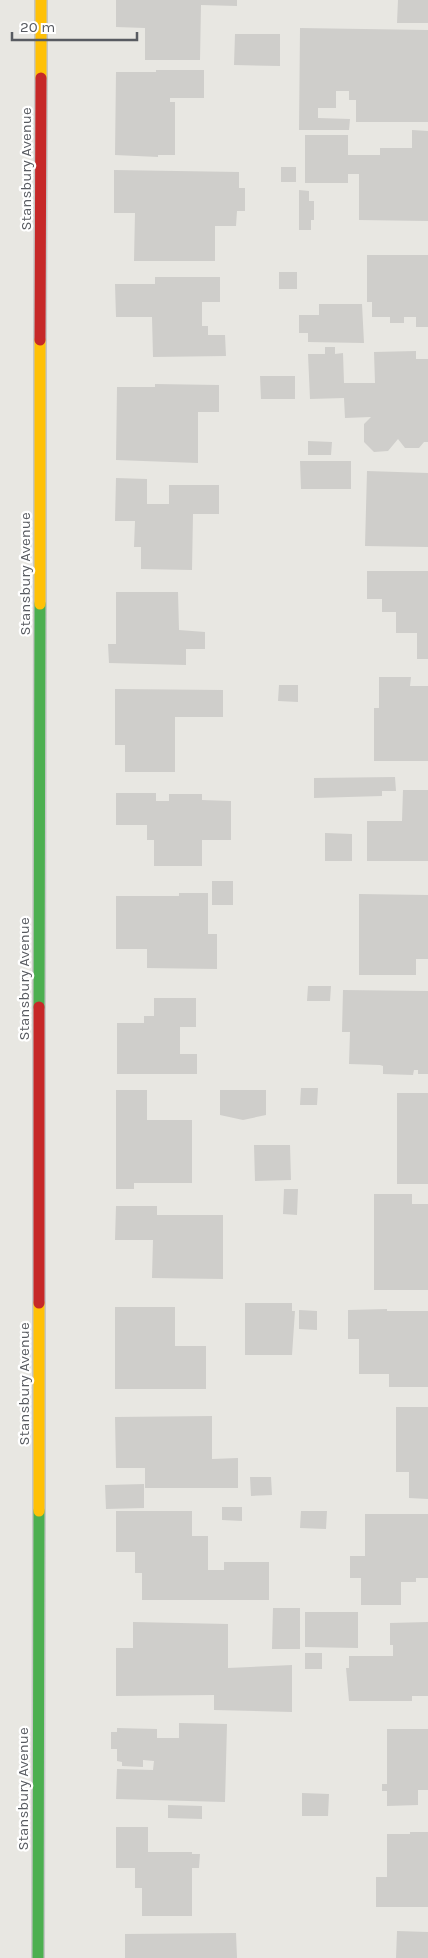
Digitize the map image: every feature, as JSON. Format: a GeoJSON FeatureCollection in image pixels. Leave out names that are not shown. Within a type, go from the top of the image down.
{"type":"FeatureCollection","features":[{"type":"Feature","properties":{"kind":"street","name":"Stansbury Avenue"},"geometry":{"type":"LineString","coordinates":[[38,1958],[41,0]]}},
{"type":"Feature","properties":{"kind":"building"},"geometry":{"type":"Polygon","coordinates":[[[116,0],[237,0],[237,6],[201,5],[200,60],[145,60],[145,28],[116,27],[116,0]]]}},
{"type":"Feature","properties":{"kind":"building"},"geometry":{"type":"Polygon","coordinates":[[[398,0],[428,0],[428,23],[397,23],[398,0]]]}},
{"type":"Feature","properties":{"kind":"building"},"geometry":{"type":"Polygon","coordinates":[[[300,28],[428,30],[428,122],[356,122],[356,100],[349,100],[349,91],[336,91],[336,108],[318,108],[318,118],[350,119],[349,130],[299,130],[300,28]]]}},
{"type":"Feature","properties":{"kind":"building"},"geometry":{"type":"Polygon","coordinates":[[[235,34],[280,34],[280,66],[234,65],[235,34]]]}},
{"type":"Feature","properties":{"kind":"building"},"geometry":{"type":"Polygon","coordinates":[[[156,70],[204,70],[204,98],[170,98],[170,102],[175,102],[175,155],[158,155],[158,157],[115,155],[116,72],[156,72],[156,70]]]}},
{"type":"Feature","properties":{"kind":"building"},"geometry":{"type":"Polygon","coordinates":[[[412,130],[428,131],[428,221],[359,220],[359,174],[348,174],[348,183],[305,183],[305,135],[348,135],[348,155],[380,155],[380,148],[412,148],[412,130]]]}},
{"type":"Feature","properties":{"kind":"building"},"geometry":{"type":"Polygon","coordinates":[[[281,167],[296,167],[296,182],[281,182],[281,167]]]}},
{"type":"Feature","properties":{"kind":"building"},"geometry":{"type":"Polygon","coordinates":[[[114,170],[239,172],[239,188],[245,188],[245,211],[237,211],[236,226],[215,226],[215,261],[134,261],[135,213],[114,213],[114,170]]]}},
{"type":"Feature","properties":{"kind":"building"},"geometry":{"type":"Polygon","coordinates":[[[299,190],[309,191],[309,201],[314,201],[314,220],[311,220],[311,230],[299,230],[299,190]]]}},
{"type":"Feature","properties":{"kind":"building"},"geometry":{"type":"Polygon","coordinates":[[[367,255],[428,255],[428,327],[416,327],[416,317],[404,317],[404,323],[390,323],[390,317],[372,317],[372,302],[367,302],[367,255]]]}},
{"type":"Feature","properties":{"kind":"building"},"geometry":{"type":"Polygon","coordinates":[[[279,272],[297,272],[297,289],[279,289],[279,272]]]}},
{"type":"Feature","properties":{"kind":"building"},"geometry":{"type":"Polygon","coordinates":[[[155,277],[220,277],[220,302],[202,302],[202,326],[208,326],[208,335],[225,335],[226,356],[153,357],[152,317],[116,317],[115,284],[155,284],[155,277]]]}},
{"type":"Feature","properties":{"kind":"building"},"geometry":{"type":"Polygon","coordinates":[[[319,304],[362,304],[364,343],[308,342],[308,333],[299,333],[299,315],[319,315],[319,304]]]}},
{"type":"Feature","properties":{"kind":"building"},"geometry":{"type":"Polygon","coordinates":[[[325,347],[335,347],[335,354],[343,353],[344,383],[375,383],[374,352],[416,351],[416,359],[428,359],[428,442],[424,442],[419,448],[405,448],[398,439],[388,451],[374,452],[364,442],[364,424],[371,417],[345,418],[344,398],[310,399],[308,354],[325,354],[325,347]]]}},
{"type":"Feature","properties":{"kind":"building"},"geometry":{"type":"Polygon","coordinates":[[[260,376],[295,376],[295,399],[261,399],[260,376]]]}},
{"type":"Feature","properties":{"kind":"building"},"geometry":{"type":"Polygon","coordinates":[[[155,384],[219,385],[219,412],[198,412],[198,463],[116,460],[117,387],[155,387],[155,384]]]}},
{"type":"Feature","properties":{"kind":"building"},"geometry":{"type":"Polygon","coordinates":[[[308,441],[332,442],[331,455],[308,455],[308,441]]]}},
{"type":"Feature","properties":{"kind":"building"},"geometry":{"type":"Polygon","coordinates":[[[300,461],[351,461],[351,489],[301,489],[300,461]]]}},
{"type":"Feature","properties":{"kind":"building"},"geometry":{"type":"Polygon","coordinates":[[[367,471],[428,473],[428,547],[365,546],[367,471]]]}},
{"type":"Feature","properties":{"kind":"building"},"geometry":{"type":"Polygon","coordinates":[[[116,478],[147,479],[147,504],[169,504],[169,485],[219,485],[219,514],[193,514],[192,570],[141,569],[141,547],[134,547],[135,521],[115,521],[116,478]]]}},
{"type":"Feature","properties":{"kind":"building"},"geometry":{"type":"Polygon","coordinates":[[[367,571],[428,571],[428,659],[417,659],[417,633],[396,633],[396,612],[382,612],[382,599],[367,599],[367,571]]]}},
{"type":"Feature","properties":{"kind":"building"},"geometry":{"type":"Polygon","coordinates":[[[116,592],[178,592],[179,630],[205,632],[205,649],[186,649],[186,665],[109,663],[108,644],[116,644],[116,592]]]}},
{"type":"Feature","properties":{"kind":"building"},"geometry":{"type":"Polygon","coordinates":[[[379,677],[411,677],[410,686],[428,686],[428,761],[374,761],[374,708],[379,708],[379,677]]]}},
{"type":"Feature","properties":{"kind":"building"},"geometry":{"type":"Polygon","coordinates":[[[279,685],[298,685],[298,702],[278,701],[279,685]]]}},
{"type":"Feature","properties":{"kind":"building"},"geometry":{"type":"Polygon","coordinates":[[[115,689],[223,690],[223,717],[175,717],[175,772],[125,772],[125,745],[115,745],[115,689]]]}},
{"type":"Feature","properties":{"kind":"building"},"geometry":{"type":"Polygon","coordinates":[[[395,777],[396,791],[382,791],[382,796],[314,798],[314,778],[395,777]]]}},
{"type":"Feature","properties":{"kind":"building"},"geometry":{"type":"Polygon","coordinates":[[[403,790],[428,790],[428,861],[367,861],[367,821],[402,821],[403,790]]]}},
{"type":"Feature","properties":{"kind":"building"},"geometry":{"type":"Polygon","coordinates":[[[116,793],[156,793],[156,801],[169,801],[169,794],[202,794],[202,800],[231,801],[231,840],[202,840],[202,866],[154,866],[154,840],[147,840],[147,825],[116,825],[116,793]]]}},
{"type":"Feature","properties":{"kind":"building"},"geometry":{"type":"Polygon","coordinates":[[[325,833],[352,834],[352,861],[325,861],[325,833]]]}},
{"type":"Feature","properties":{"kind":"building"},"geometry":{"type":"Polygon","coordinates":[[[212,881],[233,881],[233,905],[212,905],[212,881]]]}},
{"type":"Feature","properties":{"kind":"building"},"geometry":{"type":"Polygon","coordinates":[[[179,893],[208,893],[208,934],[217,934],[217,969],[147,968],[147,949],[116,949],[116,896],[179,896],[179,893]]]}},
{"type":"Feature","properties":{"kind":"building"},"geometry":{"type":"Polygon","coordinates":[[[359,894],[428,895],[428,959],[416,959],[416,975],[359,975],[359,894]]]}},
{"type":"Feature","properties":{"kind":"building"},"geometry":{"type":"Polygon","coordinates":[[[308,986],[331,986],[330,1001],[307,1001],[308,986]]]}},
{"type":"Feature","properties":{"kind":"building"},"geometry":{"type":"Polygon","coordinates":[[[343,990],[428,991],[428,1074],[418,1074],[418,1070],[414,1070],[413,1075],[383,1074],[383,1066],[380,1065],[349,1064],[350,1032],[342,1032],[343,990]]]}},
{"type":"Feature","properties":{"kind":"building"},"geometry":{"type":"Polygon","coordinates":[[[154,998],[196,998],[196,1027],[180,1027],[180,1054],[197,1054],[197,1074],[117,1074],[117,1023],[144,1023],[144,1016],[154,1016],[154,998]]]}},
{"type":"Feature","properties":{"kind":"building"},"geometry":{"type":"Polygon","coordinates":[[[301,1088],[318,1088],[317,1105],[300,1105],[301,1088]]]}},
{"type":"Feature","properties":{"kind":"building"},"geometry":{"type":"Polygon","coordinates":[[[116,1090],[147,1090],[147,1120],[192,1120],[192,1183],[134,1183],[134,1189],[116,1189],[116,1090]]]}},
{"type":"Feature","properties":{"kind":"building"},"geometry":{"type":"Polygon","coordinates":[[[220,1090],[266,1090],[266,1115],[243,1120],[220,1115],[220,1090]]]}},
{"type":"Feature","properties":{"kind":"building"},"geometry":{"type":"Polygon","coordinates":[[[397,1093],[428,1093],[428,1184],[397,1184],[397,1093]]]}},
{"type":"Feature","properties":{"kind":"building"},"geometry":{"type":"Polygon","coordinates":[[[254,1145],[290,1145],[291,1180],[255,1181],[254,1145]]]}},
{"type":"Feature","properties":{"kind":"building"},"geometry":{"type":"Polygon","coordinates":[[[284,1189],[298,1189],[297,1215],[283,1214],[284,1189]]]}},
{"type":"Feature","properties":{"kind":"building"},"geometry":{"type":"Polygon","coordinates":[[[374,1194],[412,1194],[412,1204],[428,1204],[428,1290],[374,1290],[374,1194]]]}},
{"type":"Feature","properties":{"kind":"building"},"geometry":{"type":"Polygon","coordinates":[[[116,1206],[157,1206],[157,1215],[223,1215],[223,1279],[152,1278],[153,1240],[115,1240],[116,1206]]]}},
{"type":"Feature","properties":{"kind":"building"},"geometry":{"type":"Polygon","coordinates":[[[245,1303],[292,1303],[292,1311],[295,1311],[292,1355],[245,1355],[245,1303]]]}},
{"type":"Feature","properties":{"kind":"building"},"geometry":{"type":"Polygon","coordinates":[[[115,1307],[175,1307],[175,1346],[206,1346],[206,1389],[115,1389],[115,1307]]]}},
{"type":"Feature","properties":{"kind":"building"},"geometry":{"type":"Polygon","coordinates":[[[387,1309],[387,1311],[428,1311],[428,1387],[389,1387],[389,1374],[359,1374],[359,1339],[348,1339],[348,1310],[387,1309]]]}},
{"type":"Feature","properties":{"kind":"building"},"geometry":{"type":"Polygon","coordinates":[[[299,1310],[317,1311],[317,1330],[299,1329],[299,1310]]]}},
{"type":"Feature","properties":{"kind":"building"},"geometry":{"type":"Polygon","coordinates":[[[396,1407],[428,1407],[428,1499],[409,1498],[409,1472],[396,1472],[396,1407]]]}},
{"type":"Feature","properties":{"kind":"building"},"geometry":{"type":"Polygon","coordinates":[[[212,1416],[212,1459],[238,1458],[238,1488],[145,1488],[145,1468],[116,1468],[115,1417],[212,1416]]]}},
{"type":"Feature","properties":{"kind":"building"},"geometry":{"type":"Polygon","coordinates":[[[250,1477],[271,1477],[272,1495],[251,1496],[250,1477]]]}},
{"type":"Feature","properties":{"kind":"building"},"geometry":{"type":"Polygon","coordinates":[[[144,1484],[144,1508],[106,1509],[105,1485],[144,1484]]]}},
{"type":"Feature","properties":{"kind":"building"},"geometry":{"type":"Polygon","coordinates":[[[222,1507],[242,1507],[242,1521],[222,1520],[222,1507]]]}},
{"type":"Feature","properties":{"kind":"building"},"geometry":{"type":"Polygon","coordinates":[[[116,1511],[192,1511],[192,1536],[208,1536],[208,1570],[224,1570],[224,1562],[269,1562],[269,1600],[142,1600],[142,1573],[135,1573],[135,1552],[116,1552],[116,1511]]]}},
{"type":"Feature","properties":{"kind":"building"},"geometry":{"type":"Polygon","coordinates":[[[301,1511],[327,1511],[326,1529],[300,1528],[301,1511]]]}},
{"type":"Feature","properties":{"kind":"building"},"geometry":{"type":"Polygon","coordinates":[[[365,1514],[428,1514],[428,1578],[416,1578],[416,1582],[401,1582],[401,1605],[361,1605],[361,1578],[350,1578],[350,1556],[365,1556],[365,1514]]]}},
{"type":"Feature","properties":{"kind":"building"},"geometry":{"type":"Polygon","coordinates":[[[273,1608],[300,1608],[300,1649],[272,1649],[273,1608]]]}},
{"type":"Feature","properties":{"kind":"building"},"geometry":{"type":"Polygon","coordinates":[[[305,1612],[358,1612],[358,1648],[305,1647],[305,1612]]]}},
{"type":"Feature","properties":{"kind":"building"},"geometry":{"type":"Polygon","coordinates":[[[133,1622],[228,1624],[228,1668],[292,1665],[292,1712],[214,1710],[214,1695],[116,1696],[116,1648],[133,1648],[133,1622]]]}},
{"type":"Feature","properties":{"kind":"building"},"geometry":{"type":"Polygon","coordinates":[[[428,1622],[428,1696],[412,1696],[412,1701],[349,1701],[346,1668],[349,1668],[349,1656],[393,1656],[393,1645],[390,1645],[390,1623],[428,1622]]]}},
{"type":"Feature","properties":{"kind":"building"},"geometry":{"type":"Polygon","coordinates":[[[305,1653],[322,1653],[322,1669],[305,1669],[305,1653]]]}},
{"type":"Feature","properties":{"kind":"building"},"geometry":{"type":"Polygon","coordinates":[[[179,1723],[227,1724],[225,1802],[116,1799],[117,1769],[153,1770],[154,1761],[143,1760],[143,1767],[122,1766],[122,1762],[117,1761],[117,1749],[111,1749],[111,1732],[117,1732],[117,1728],[157,1729],[157,1738],[179,1738],[179,1723]]]}},
{"type":"Feature","properties":{"kind":"building"},"geometry":{"type":"Polygon","coordinates":[[[387,1729],[428,1729],[428,1790],[418,1790],[418,1805],[387,1806],[387,1791],[382,1791],[382,1784],[387,1784],[387,1729]]]}},
{"type":"Feature","properties":{"kind":"building"},"geometry":{"type":"Polygon","coordinates":[[[302,1793],[329,1794],[328,1816],[302,1816],[302,1793]]]}},
{"type":"Feature","properties":{"kind":"building"},"geometry":{"type":"Polygon","coordinates":[[[168,1805],[202,1806],[202,1819],[168,1818],[168,1805]]]}},
{"type":"Feature","properties":{"kind":"building"},"geometry":{"type":"Polygon","coordinates":[[[116,1827],[148,1827],[148,1852],[192,1852],[192,1854],[200,1854],[199,1868],[192,1868],[192,1916],[142,1916],[142,1888],[135,1888],[135,1868],[116,1868],[116,1827]]]}},
{"type":"Feature","properties":{"kind":"building"},"geometry":{"type":"Polygon","coordinates":[[[410,1832],[428,1832],[428,1907],[376,1907],[376,1877],[387,1877],[387,1834],[410,1834],[410,1832]]]}},
{"type":"Feature","properties":{"kind":"building"},"geometry":{"type":"Polygon","coordinates":[[[397,1931],[428,1932],[428,1958],[396,1958],[397,1931]]]}},
{"type":"Feature","properties":{"kind":"building"},"geometry":{"type":"Polygon","coordinates":[[[236,1933],[237,1958],[125,1958],[125,1934],[236,1933]]]}},
{"type":"Feature","properties":{"kind":"traffic: fast"},"geometry":{"type":"LineString","coordinates":[[39,1007],[40,604]]}},
{"type":"Feature","properties":{"kind":"traffic: fast"},"geometry":{"type":"LineString","coordinates":[[38,1958],[39,1511]]}},
{"type":"Feature","properties":{"kind":"traffic: slow"},"geometry":{"type":"LineString","coordinates":[[41,0],[41,78]]}},
{"type":"Feature","properties":{"kind":"traffic: slow"},"geometry":{"type":"LineString","coordinates":[[40,340],[40,604]]}},
{"type":"Feature","properties":{"kind":"traffic: slow"},"geometry":{"type":"LineString","coordinates":[[39,1303],[39,1511]]}},
{"type":"Feature","properties":{"kind":"traffic: jam"},"geometry":{"type":"LineString","coordinates":[[40,340],[41,78]]}},
{"type":"Feature","properties":{"kind":"traffic: jam"},"geometry":{"type":"LineString","coordinates":[[39,1007],[39,1303]]}}]}
